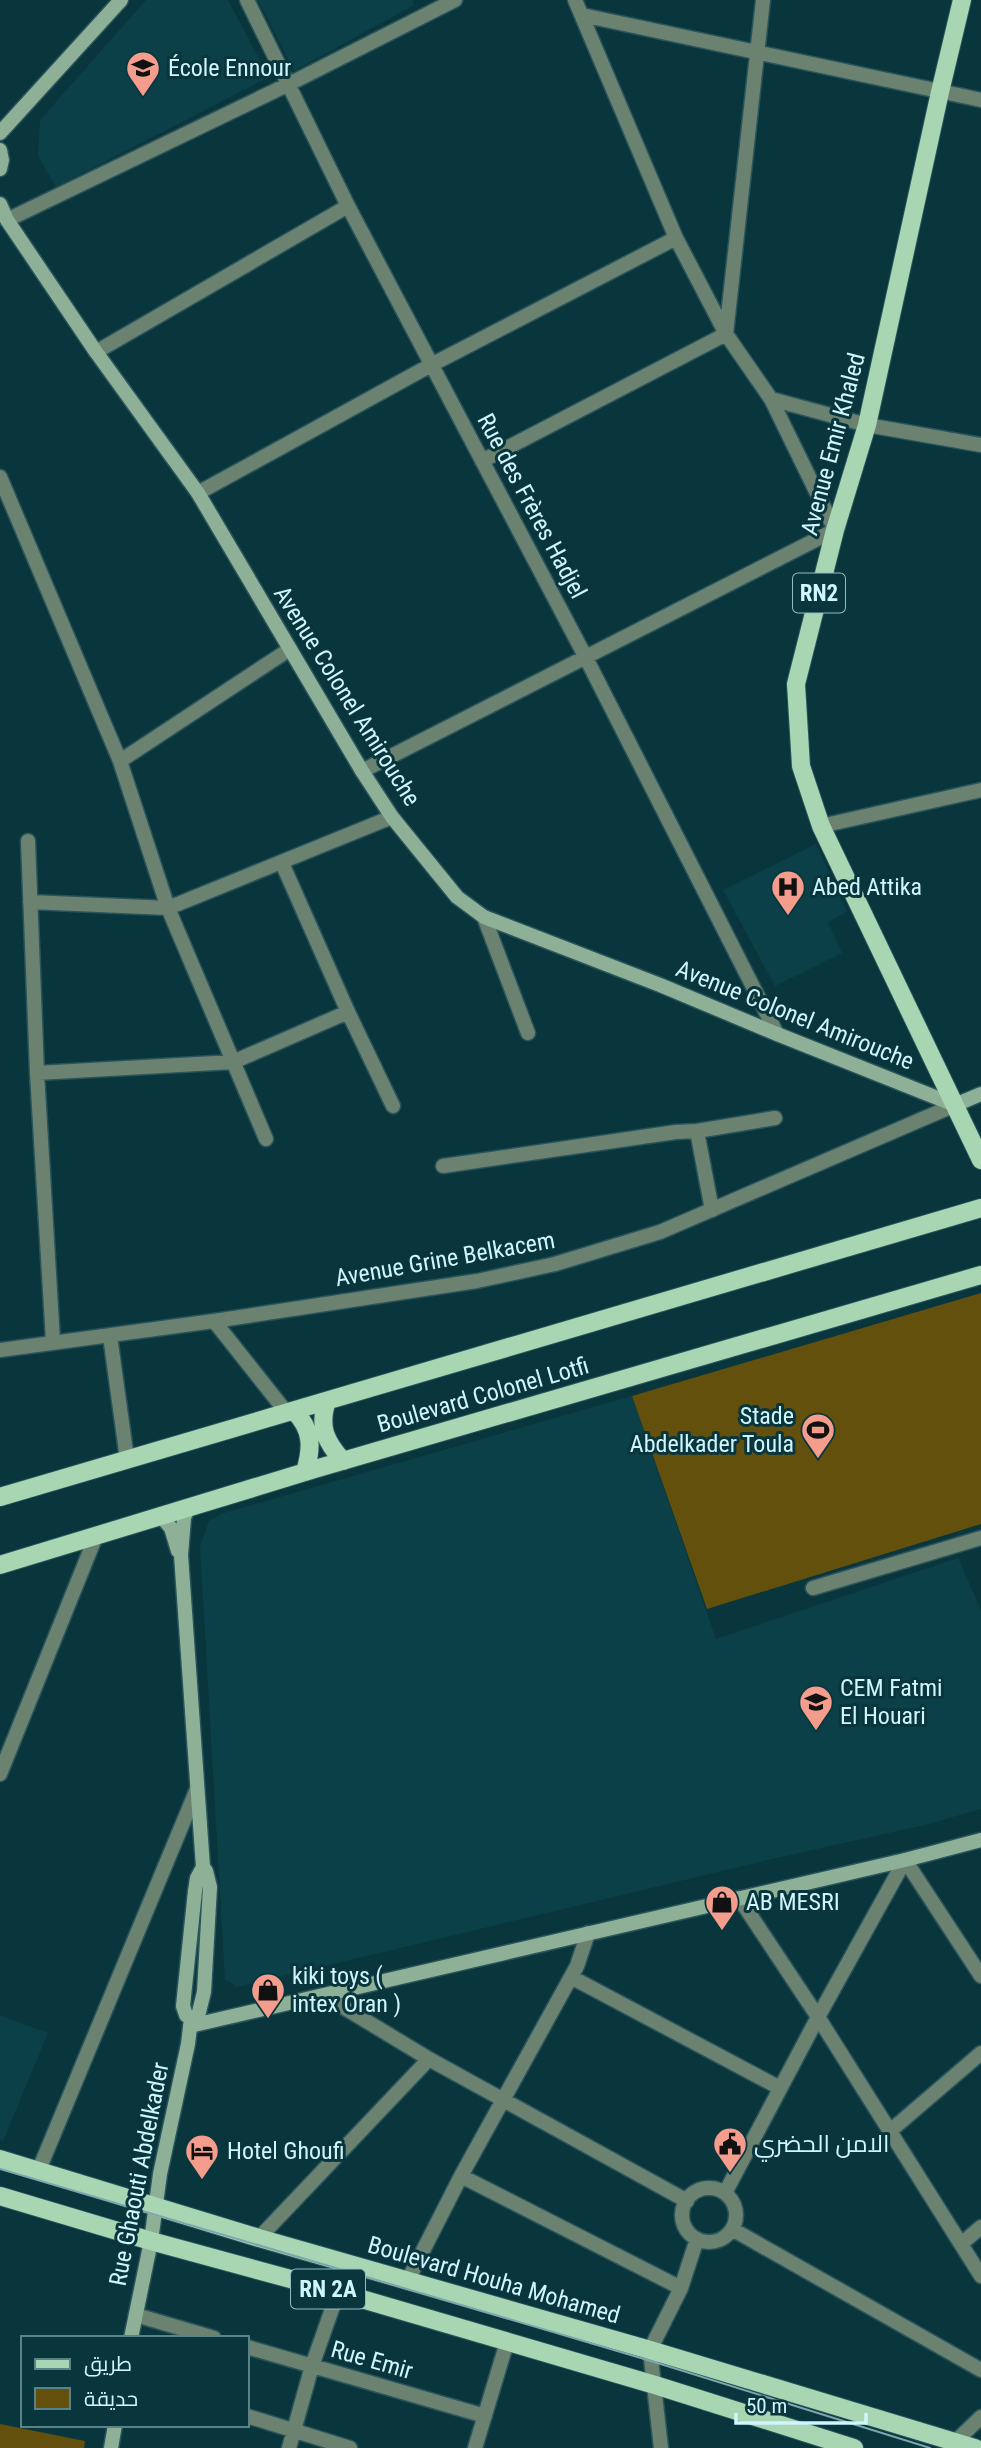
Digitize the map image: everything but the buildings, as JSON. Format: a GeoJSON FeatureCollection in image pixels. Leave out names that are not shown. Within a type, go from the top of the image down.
{"type":"FeatureCollection","features":[{"type":"Feature","properties":{"kind":"main road"},"geometry":{"type":"LineString","coordinates":[[0,133],[121,0]]}},
{"type":"Feature","properties":{"kind":"main road","name":"Avenue Emir Khaled"},"geometry":{"type":"LineString","coordinates":[[962,0],[867,425],[835,530],[796,684],[801,766],[821,826],[981,1160]]}},
{"type":"Feature","properties":{"kind":"main road"},"geometry":{"type":"LineString","coordinates":[[0,150],[0,169]]}},
{"type":"Feature","properties":{"kind":"main road","name":"Avenue Colonel Amirouche"},"geometry":{"type":"LineString","coordinates":[[0,204],[7,220],[96,352],[198,493],[362,771],[392,817],[457,897],[484,917],[955,1105]]}},
{"type":"Feature","properties":{"kind":"main road"},"geometry":{"type":"LineString","coordinates":[[955,1105],[981,1094]]}},
{"type":"Feature","properties":{"kind":"main road","name":"Boulevard Colonel Lotfi"},"geometry":{"type":"LineString","coordinates":[[0,1497],[981,1208]]}},
{"type":"Feature","properties":{"kind":"main road","name":"Boulevard Colonel Lotfi"},"geometry":{"type":"LineString","coordinates":[[0,1565],[304,1472],[981,1275]]}},
{"type":"Feature","properties":{"kind":"main road"},"geometry":{"type":"LineString","coordinates":[[327,1401],[323,1429],[327,1440],[343,1461]]}},
{"type":"Feature","properties":{"kind":"main road"},"geometry":{"type":"LineString","coordinates":[[291,1412],[307,1428],[311,1440],[304,1472]]}},
{"type":"Feature","properties":{"kind":"main road","name":"Rue Ghaouti Abdelkader"},"geometry":{"type":"LineString","coordinates":[[131,2336],[151,2241],[160,2174],[191,2023],[198,2016],[204,1992],[210,1887],[203,1867],[181,1555],[188,1508]]}},
{"type":"Feature","properties":{"kind":"main road","name":"Rue Ghaouti Abdelkader"},"geometry":{"type":"LineString","coordinates":[[161,1516],[171,1528],[181,1555]]}},
{"type":"Feature","properties":{"kind":"main road"},"geometry":{"type":"LineString","coordinates":[[191,2023],[325,1996],[981,1840]]}},
{"type":"Feature","properties":{"kind":"main road","name":"Boulevard Houha Mohamed"},"geometry":{"type":"LineString","coordinates":[[0,2160],[975,2448]]}},
{"type":"Feature","properties":{"kind":"main road","name":"RN 2A"},"geometry":{"type":"LineString","coordinates":[[0,2196],[655,2385],[827,2444],[854,2448]]}},
{"type":"Feature","properties":{"kind":"main road"},"geometry":{"type":"LineString","coordinates":[[111,2448],[115,2427]]}},
{"type":"Feature","properties":{"kind":"street","name":"Rue des Frères Hadjel"},"geometry":{"type":"LineString","coordinates":[[247,0],[348,206],[585,656],[777,1034]]}},
{"type":"Feature","properties":{"kind":"street"},"geometry":{"type":"LineString","coordinates":[[7,220],[289,84],[455,0]]}},
{"type":"Feature","properties":{"kind":"street"},"geometry":{"type":"LineString","coordinates":[[362,771],[835,530],[771,400],[726,334],[676,238],[575,0]]}},
{"type":"Feature","properties":{"kind":"street"},"geometry":{"type":"LineString","coordinates":[[726,334],[763,0]]}},
{"type":"Feature","properties":{"kind":"street"},"geometry":{"type":"LineString","coordinates":[[582,15],[981,100]]}},
{"type":"Feature","properties":{"kind":"street"},"geometry":{"type":"LineString","coordinates":[[96,352],[348,206]]}},
{"type":"Feature","properties":{"kind":"street"},"geometry":{"type":"LineString","coordinates":[[198,493],[431,365],[676,238]]}},
{"type":"Feature","properties":{"kind":"street"},"geometry":{"type":"LineString","coordinates":[[482,461],[726,334]]}},
{"type":"Feature","properties":{"kind":"street"},"geometry":{"type":"LineString","coordinates":[[771,400],[867,425],[981,444]]}},
{"type":"Feature","properties":{"kind":"street"},"geometry":{"type":"LineString","coordinates":[[0,477],[120,761],[168,908],[266,1139]]}},
{"type":"Feature","properties":{"kind":"street"},"geometry":{"type":"LineString","coordinates":[[120,761],[290,649]]}},
{"type":"Feature","properties":{"kind":"street"},"geometry":{"type":"LineString","coordinates":[[821,826],[981,790]]}},
{"type":"Feature","properties":{"kind":"street"},"geometry":{"type":"LineString","coordinates":[[30,902],[168,908],[392,817]]}},
{"type":"Feature","properties":{"kind":"street"},"geometry":{"type":"LineString","coordinates":[[28,841],[37,1073],[53,1341]]}},
{"type":"Feature","properties":{"kind":"street"},"geometry":{"type":"LineString","coordinates":[[282,863],[393,1106]]}},
{"type":"Feature","properties":{"kind":"street"},"geometry":{"type":"LineString","coordinates":[[484,917],[527,1032]]}},
{"type":"Feature","properties":{"kind":"street"},"geometry":{"type":"LineString","coordinates":[[37,1073],[233,1062],[348,1012]]}},
{"type":"Feature","properties":{"kind":"street","name":"Avenue Grine Belkacem"},"geometry":{"type":"LineString","coordinates":[[0,1350],[477,1281],[555,1265],[660,1231],[955,1105]]}},
{"type":"Feature","properties":{"kind":"street"},"geometry":{"type":"LineString","coordinates":[[443,1166],[775,1118]]}},
{"type":"Feature","properties":{"kind":"street"},"geometry":{"type":"LineString","coordinates":[[697,1131],[712,1210]]}},
{"type":"Feature","properties":{"kind":"street"},"geometry":{"type":"LineString","coordinates":[[214,1321],[291,1412]]}},
{"type":"Feature","properties":{"kind":"street"},"geometry":{"type":"LineString","coordinates":[[110,1336],[127,1459]]}},
{"type":"Feature","properties":{"kind":"street"},"geometry":{"type":"LineString","coordinates":[[0,1773],[96,1536]]}},
{"type":"Feature","properties":{"kind":"street"},"geometry":{"type":"LineString","coordinates":[[813,1588],[980,1542]]}},
{"type":"Feature","properties":{"kind":"street"},"geometry":{"type":"LineString","coordinates":[[38,2172],[197,1789]]}},
{"type":"Feature","properties":{"kind":"street"},"geometry":{"type":"LineString","coordinates":[[725,2193],[905,1860],[981,1976]]}},
{"type":"Feature","properties":{"kind":"street"},"geometry":{"type":"LineString","coordinates":[[739,1898],[818,2017],[981,2276]]}},
{"type":"Feature","properties":{"kind":"street"},"geometry":{"type":"LineString","coordinates":[[407,2282],[502,2099],[577,1966],[588,1933]]}},
{"type":"Feature","properties":{"kind":"street"},"geometry":{"type":"LineString","coordinates":[[571,1977],[780,2088]]}},
{"type":"Feature","properties":{"kind":"street"},"geometry":{"type":"LineString","coordinates":[[325,1996],[429,2059],[687,2201]]}},
{"type":"Feature","properties":{"kind":"street"},"geometry":{"type":"LineString","coordinates":[[889,2132],[981,2053]]}},
{"type":"Feature","properties":{"kind":"street"},"geometry":{"type":"LineString","coordinates":[[259,2238],[429,2059]]}},
{"type":"Feature","properties":{"kind":"street"},"geometry":{"type":"LineString","coordinates":[[461,2176],[681,2288]]}},
{"type":"Feature","properties":{"kind":"street"},"geometry":{"type":"LineString","coordinates":[[716,2189],[725,2193],[734,2205],[736,2219],[732,2229],[719,2241],[697,2239],[685,2227],[682,2219],[687,2201],[701,2190],[716,2189]]}},
{"type":"Feature","properties":{"kind":"street"},"geometry":{"type":"LineString","coordinates":[[961,2244],[981,2227]]}},
{"type":"Feature","properties":{"kind":"street"},"geometry":{"type":"LineString","coordinates":[[732,2229],[981,2370]]}},
{"type":"Feature","properties":{"kind":"street"},"geometry":{"type":"LineString","coordinates":[[661,2448],[650,2350],[681,2288],[697,2239]]}},
{"type":"Feature","properties":{"kind":"street"},"geometry":{"type":"LineString","coordinates":[[289,2448],[312,2366],[338,2292]]}},
{"type":"Feature","properties":{"kind":"street"},"geometry":{"type":"LineString","coordinates":[[136,2315],[207,2336]]}},
{"type":"Feature","properties":{"kind":"street"},"geometry":{"type":"LineString","coordinates":[[475,2448],[507,2342]]}},
{"type":"Feature","properties":{"kind":"street","name":"Rue Emir"},"geometry":{"type":"LineString","coordinates":[[248,2347],[485,2416]]}},
{"type":"Feature","properties":{"kind":"street"},"geometry":{"type":"LineString","coordinates":[[248,2416],[350,2448]]}},
{"type":"Feature","properties":{"kind":"street"},"geometry":{"type":"LineString","coordinates":[[955,2442],[981,2417]]}},
{"type":"Feature","properties":{"kind":"shaded area","name":"École Ennour"},"geometry":{"type":"Polygon","coordinates":[[[146,0],[228,0],[269,77],[56,187],[38,155],[40,120],[146,0]]]}},
{"type":"Feature","properties":{"kind":"shaded area"},"geometry":{"type":"Polygon","coordinates":[[[258,0],[412,0],[414,5],[294,71],[258,0]]]}},
{"type":"Feature","properties":{"kind":"shaded area","name":"Abed Attika"},"geometry":{"type":"Polygon","coordinates":[[[816,844],[847,912],[828,922],[842,953],[775,986],[723,890],[816,844]]]}},
{"type":"Feature","properties":{"kind":"shaded area"},"geometry":{"type":"Polygon","coordinates":[[[632,1396],[716,1639],[958,1558],[981,1610],[981,1809],[925,1825],[237,1987],[225,1979],[200,1546],[209,1521],[224,1513],[632,1396]]]}},
{"type":"Feature","properties":{"kind":"shaded area"},"geometry":{"type":"Polygon","coordinates":[[[0,2015],[48,2033],[3,2141],[0,2140],[0,2015]]]}},
{"type":"Feature","properties":{"kind":"green space","name":"Stade Abdelkader Toula"},"geometry":{"type":"Polygon","coordinates":[[[981,1293],[981,1524],[707,1609],[632,1396],[981,1293]]]}},
{"type":"Feature","properties":{"kind":"green space"},"geometry":{"type":"Polygon","coordinates":[[[0,2424],[85,2441],[84,2448],[0,2448],[0,2424]]]}},
{"type":"Feature","properties":{"kind":"tram line"},"geometry":{"type":"LineString","coordinates":[[0,2169],[651,2361],[930,2448]]}},
{"type":"Feature","properties":{"kind":"place","name":"École Ennour"},"geometry":{"type":"Point","coordinates":[143,98]}},
{"type":"Feature","properties":{"kind":"place","name":"Abed Attika"},"geometry":{"type":"Point","coordinates":[788,917]}},
{"type":"Feature","properties":{"kind":"place","name":"Stade Abdelkader Toula"},"geometry":{"type":"Point","coordinates":[818,1460]}},
{"type":"Feature","properties":{"kind":"place","name":"CEM Fatmi El Houari"},"geometry":{"type":"Point","coordinates":[816,1732]}},
{"type":"Feature","properties":{"kind":"place","name":"AB MESRI"},"geometry":{"type":"Point","coordinates":[722,1932]}},
{"type":"Feature","properties":{"kind":"place","name":"kiki toys ( intex Oran )"},"geometry":{"type":"Point","coordinates":[268,2020]}},
{"type":"Feature","properties":{"kind":"place","name":"الامن الحضري"},"geometry":{"type":"Point","coordinates":[730,2174]}},
{"type":"Feature","properties":{"kind":"place","name":"Hotel Ghoufi"},"geometry":{"type":"Point","coordinates":[202,2181]}}]}
